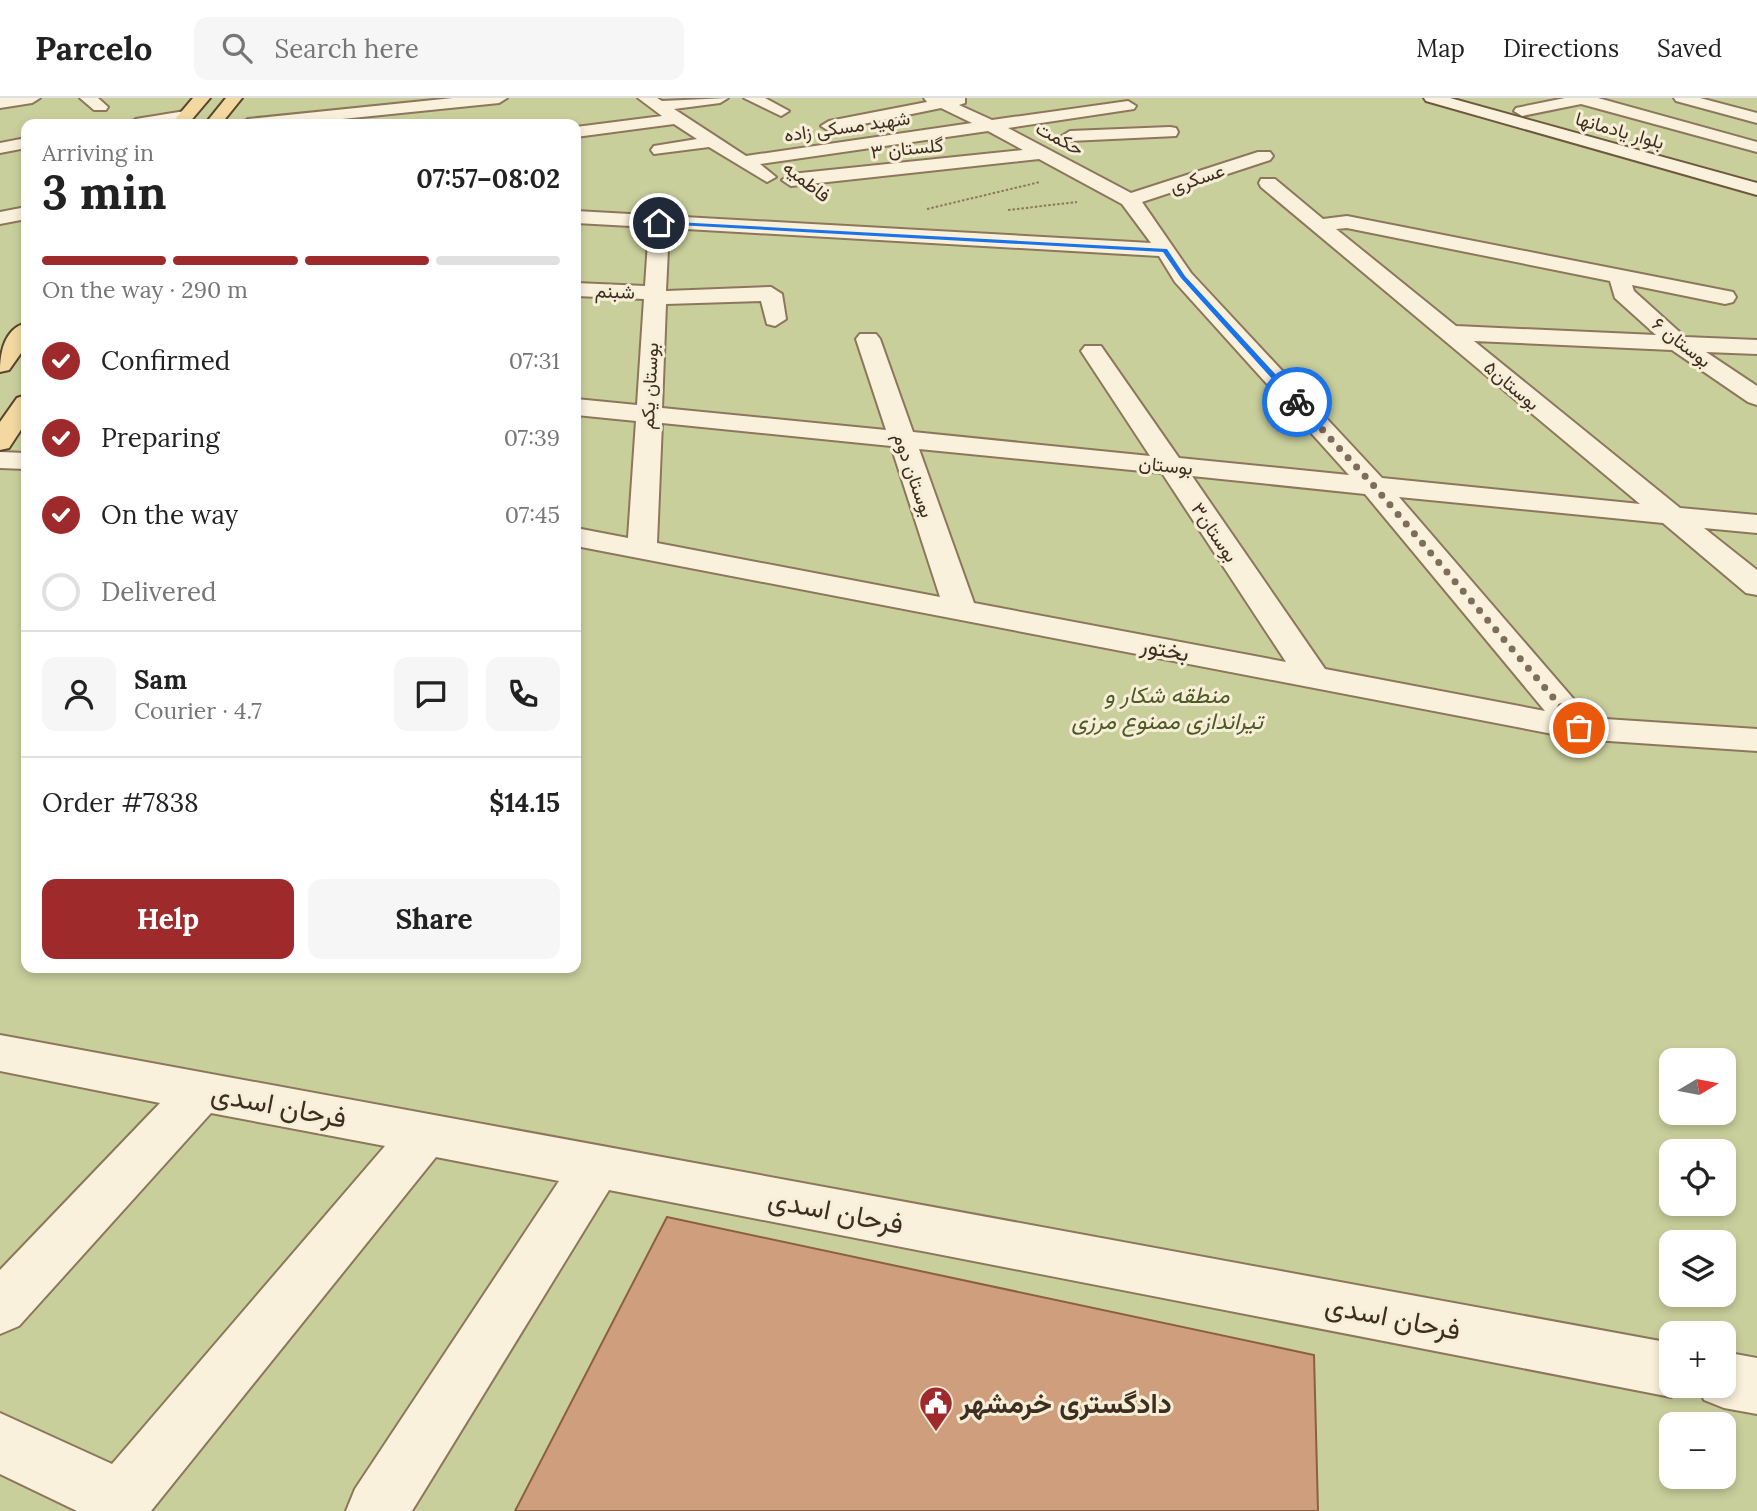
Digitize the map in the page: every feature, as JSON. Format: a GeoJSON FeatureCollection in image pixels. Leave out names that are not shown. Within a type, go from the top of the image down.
{"type":"FeatureCollection","features":[{"type":"Feature","properties":{"kind":"main road"},"geometry":{"type":"LineString","coordinates":[[183,119],[202,98]]}},
{"type":"Feature","properties":{"kind":"main road"},"geometry":{"type":"LineString","coordinates":[[217,119],[234,98]]}},
{"type":"Feature","properties":{"kind":"main road"},"geometry":{"type":"LineString","coordinates":[[4,354],[21,335]]}},
{"type":"Feature","properties":{"kind":"main road"},"geometry":{"type":"LineString","coordinates":[[0,442],[21,411]]}},
{"type":"Feature","properties":{"kind":"street"},"geometry":{"type":"LineString","coordinates":[[0,103],[32,98]]}},
{"type":"Feature","properties":{"kind":"street"},"geometry":{"type":"LineString","coordinates":[[296,119],[499,98]]}},
{"type":"Feature","properties":{"kind":"street"},"geometry":{"type":"LineString","coordinates":[[647,100],[720,98]]}},
{"type":"Feature","properties":{"kind":"street"},"geometry":{"type":"LineString","coordinates":[[752,98],[781,111]]}},
{"type":"Feature","properties":{"kind":"street"},"geometry":{"type":"LineString","coordinates":[[814,129],[938,101],[969,98]]}},
{"type":"Feature","properties":{"kind":"street","name":"بلوار یادمانها"},"geometry":{"type":"LineString","coordinates":[[1432,98],[1757,190]]}},
{"type":"Feature","properties":{"kind":"street","name":"بلوار یادمانها"},"geometry":{"type":"LineString","coordinates":[[1475,98],[1757,177]]}},
{"type":"Feature","properties":{"kind":"street"},"geometry":{"type":"LineString","coordinates":[[1682,98],[1757,118]]}},
{"type":"Feature","properties":{"kind":"street"},"geometry":{"type":"LineString","coordinates":[[1522,111],[1583,99],[1757,147]]}},
{"type":"Feature","properties":{"kind":"street","name":"فاطمیه"},"geometry":{"type":"LineString","coordinates":[[647,100],[681,118],[800,201]]}},
{"type":"Feature","properties":{"kind":"street","name":"حکمت"},"geometry":{"type":"LineString","coordinates":[[938,101],[1044,153],[1125,198]]}},
{"type":"Feature","properties":{"kind":"street","name":"شهید مسکی زاده"},"geometry":{"type":"LineString","coordinates":[[745,162],[995,128],[1128,106]]}},
{"type":"Feature","properties":{"kind":"street"},"geometry":{"type":"LineString","coordinates":[[581,131],[681,118]]}},
{"type":"Feature","properties":{"kind":"street"},"geometry":{"type":"LineString","coordinates":[[1015,138],[1170,132]]}},
{"type":"Feature","properties":{"kind":"street"},"geometry":{"type":"LineString","coordinates":[[1112,134],[1149,150]]}},
{"type":"Feature","properties":{"kind":"street"},"geometry":{"type":"LineString","coordinates":[[1586,142],[1609,136]]}},
{"type":"Feature","properties":{"kind":"street"},"geometry":{"type":"LineString","coordinates":[[660,150],[750,142]]}},
{"type":"Feature","properties":{"kind":"street"},"geometry":{"type":"LineString","coordinates":[[0,148],[21,144]]}},
{"type":"Feature","properties":{"kind":"street","name":"گلستان ۳"},"geometry":{"type":"LineString","coordinates":[[775,182],[1044,153]]}},
{"type":"Feature","properties":{"kind":"street","name":"عسکری"},"geometry":{"type":"LineString","coordinates":[[1125,198],[1264,156]]}},
{"type":"Feature","properties":{"kind":"street","name":"بوستان۵"},"geometry":{"type":"LineString","coordinates":[[1268,183],[1757,586]]}},
{"type":"Feature","properties":{"kind":"street"},"geometry":{"type":"LineString","coordinates":[[1125,198],[1183,277],[1374,486],[1579,728]]}},
{"type":"Feature","properties":{"kind":"street"},"geometry":{"type":"LineString","coordinates":[[0,218],[21,214]]}},
{"type":"Feature","properties":{"kind":"street","name":"فاطمیه"},"geometry":{"type":"LineString","coordinates":[[817,214],[835,231]]}},
{"type":"Feature","properties":{"kind":"street"},"geometry":{"type":"LineString","coordinates":[[581,217],[1165,250]]}},
{"type":"Feature","properties":{"kind":"street"},"geometry":{"type":"LineString","coordinates":[[1320,225],[1347,222],[1725,297]]}},
{"type":"Feature","properties":{"kind":"street","name":"بوستان یکم"},"geometry":{"type":"LineString","coordinates":[[642,549],[659,223]]}},
{"type":"Feature","properties":{"kind":"street","name":"بوستان ۶"},"geometry":{"type":"LineString","coordinates":[[1620,276],[1623,293],[1679,344],[1757,397]]}},
{"type":"Feature","properties":{"kind":"street","name":"شبنم"},"geometry":{"type":"LineString","coordinates":[[581,289],[655,295],[771,294],[775,319]]}},
{"type":"Feature","properties":{"kind":"street"},"geometry":{"type":"LineString","coordinates":[[1450,333],[1757,347]]}},
{"type":"Feature","properties":{"kind":"street","name":"بوستان دوم"},"geometry":{"type":"LineString","coordinates":[[868,339],[960,610]]}},
{"type":"Feature","properties":{"kind":"street","name":"بوستان۳"},"geometry":{"type":"LineString","coordinates":[[1094,351],[1314,678]]}},
{"type":"Feature","properties":{"kind":"street","name":"بوستان"},"geometry":{"type":"LineString","coordinates":[[581,407],[1757,524]]}},
{"type":"Feature","properties":{"kind":"street"},"geometry":{"type":"LineString","coordinates":[[0,460],[21,461]]}},
{"type":"Feature","properties":{"kind":"street","name":"بختور"},"geometry":{"type":"LineString","coordinates":[[581,538],[1579,728],[1757,740]]}},
{"type":"Feature","properties":{"kind":"street","name":"فرحان اسدی"},"geometry":{"type":"LineString","coordinates":[[2,1055],[202,1090],[1659,1368]]}},
{"type":"Feature","properties":{"kind":"street"},"geometry":{"type":"LineString","coordinates":[[0,1308],[202,1090]]}},
{"type":"Feature","properties":{"kind":"street"},"geometry":{"type":"LineString","coordinates":[[0,1443],[121,1500],[426,1133]]}},
{"type":"Feature","properties":{"kind":"street"},"geometry":{"type":"LineString","coordinates":[[377,1511],[597,1165]]}},
{"type":"Feature","properties":{"kind":"street"},"geometry":{"type":"LineString","coordinates":[[1736,1382],[1757,1386]]}},
{"type":"Feature","properties":{"kind":"path"},"geometry":{"type":"LineString","coordinates":[[916,211],[1079,172]]}},
{"type":"Feature","properties":{"kind":"path"},"geometry":{"type":"LineString","coordinates":[[1008,210],[1125,198]]}},
{"type":"Feature","properties":{"kind":"green space","name":"منطقه شکار و تیراندازی ممنوع مرزی"},"geometry":{"type":"Polygon","coordinates":[[[0,98],[1757,98],[1757,1511],[0,1511],[0,98]]]}},
{"type":"Feature","properties":{"kind":"building","name":"دادگستری خرمشهر"},"geometry":{"type":"Polygon","coordinates":[[[667,1217],[1314,1355],[1318,1511],[515,1511],[667,1217]]]}},
{"type":"Feature","properties":{"kind":"way so far"},"geometry":{"type":"LineString","coordinates":[[1297,402],[1374,486],[1579,728]]}},
{"type":"Feature","properties":{"kind":"place","name":"دادگستری خرمشهر"},"geometry":{"type":"Point","coordinates":[936,1433]}},
{"type":"Feature","properties":{"kind":"route"},"geometry":{"type":"LineString","coordinates":[[659,223],[1165,250],[1183,277],[1297,402]]}}]}
